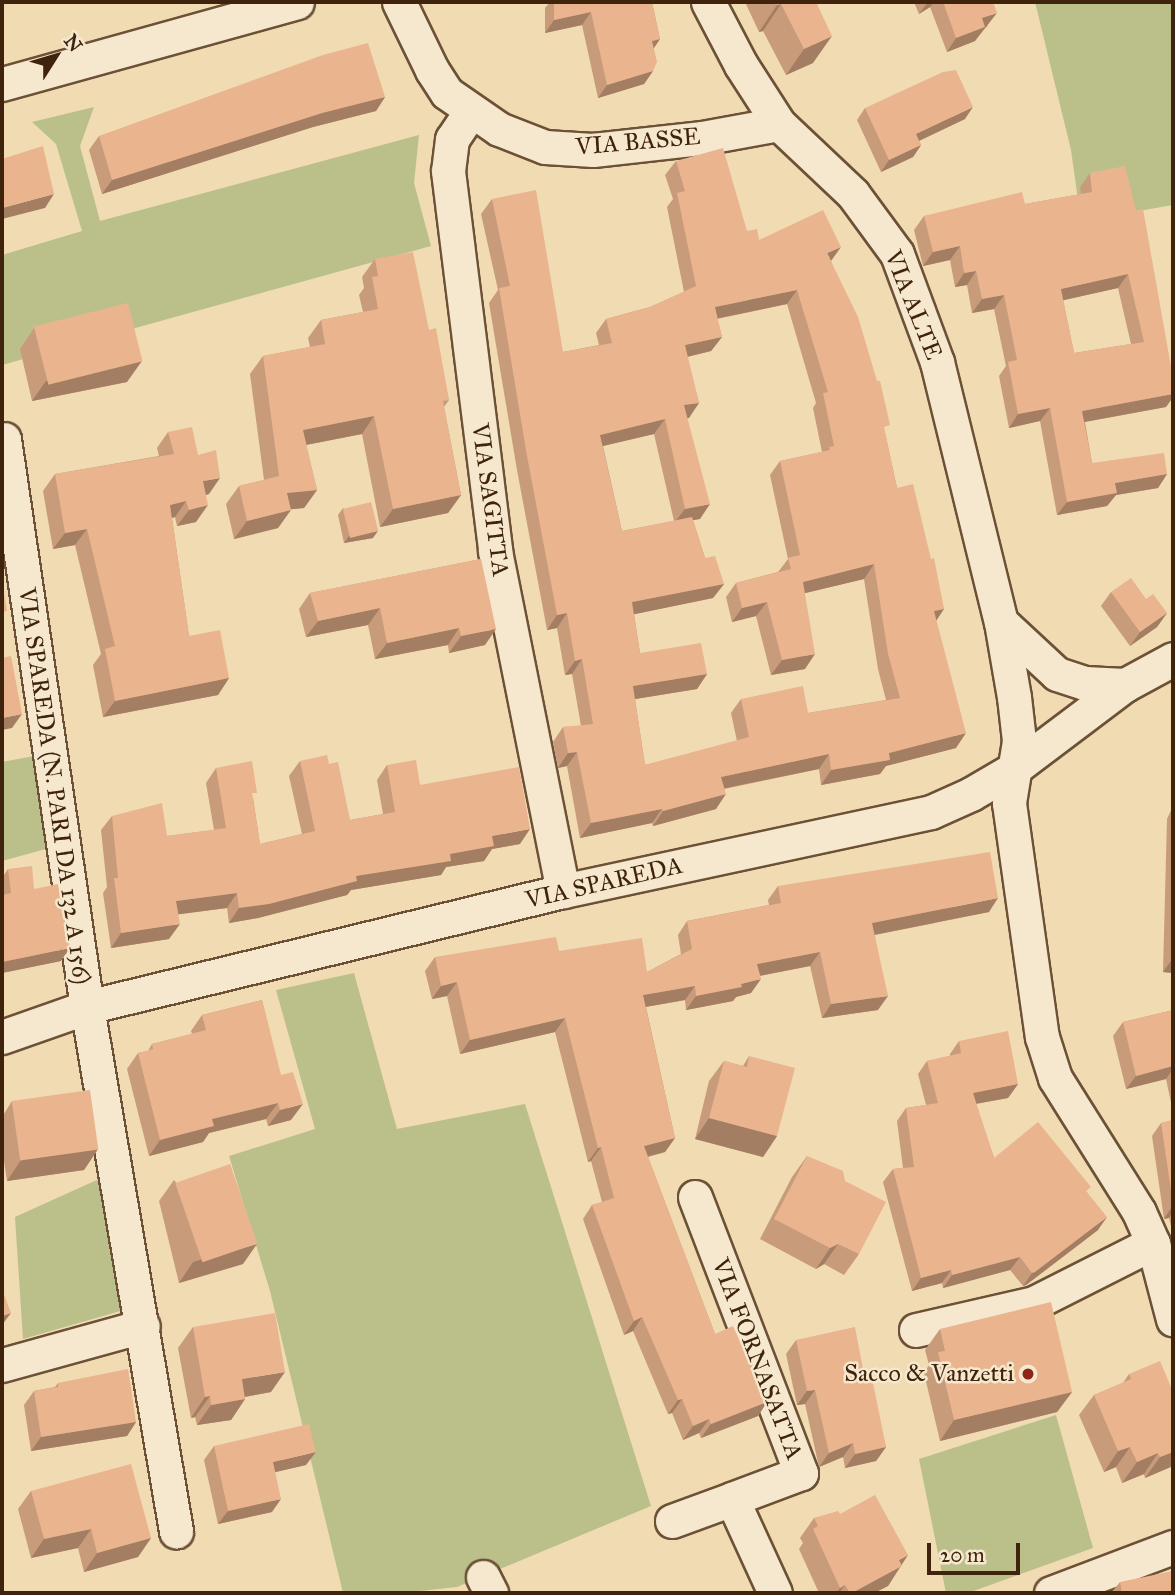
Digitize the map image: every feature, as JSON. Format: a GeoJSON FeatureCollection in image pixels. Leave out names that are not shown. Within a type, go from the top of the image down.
{"type":"FeatureCollection","features":[{"type":"Feature","properties":{"kind":"street"},"geometry":{"type":"LineString","coordinates":[[2,85],[297,2]]}},
{"type":"Feature","properties":{"kind":"street","name":"VIA BASSE"},"geometry":{"type":"LineString","coordinates":[[399,2],[432,70],[447,93],[499,129],[545,147],[593,150],[702,138],[779,124]]}},
{"type":"Feature","properties":{"kind":"street","name":"VIA ALTE"},"geometry":{"type":"LineString","coordinates":[[708,2],[741,65],[779,124],[853,194],[897,254],[937,362],[1001,622],[1019,741],[1012,770],[1009,803],[1042,1037],[1055,1077],[1139,1212],[1153,1242],[1173,1319]]}},
{"type":"Feature","properties":{"kind":"street","name":"VIA SAGITTA"},"geometry":{"type":"LineString","coordinates":[[471,111],[452,139],[448,171],[495,551],[563,891]]}},
{"type":"Feature","properties":{"kind":"street","name":"VIA SPAREDA (N. PARI DA 132 A 156)"},"geometry":{"type":"LineString","coordinates":[[4,439],[87,1007],[176,1531]]}},
{"type":"Feature","properties":{"kind":"street"},"geometry":{"type":"LineString","coordinates":[[1001,622],[1056,674],[1085,683],[1125,685]]}},
{"type":"Feature","properties":{"kind":"street","name":"VIA SPAREDA"},"geometry":{"type":"LineString","coordinates":[[2,1037],[87,1007],[563,891],[931,811],[971,794],[1012,770],[1125,685],[1173,659]]}},
{"type":"Feature","properties":{"kind":"street","name":"VIA FORNASATTA"},"geometry":{"type":"LineString","coordinates":[[695,1197],[801,1473],[732,1499]]}},
{"type":"Feature","properties":{"kind":"street"},"geometry":{"type":"LineString","coordinates":[[916,1330],[1034,1303],[1153,1242]]}},
{"type":"Feature","properties":{"kind":"street"},"geometry":{"type":"LineString","coordinates":[[2,1365],[143,1325]]}},
{"type":"Feature","properties":{"kind":"street"},"geometry":{"type":"LineString","coordinates":[[672,1521],[732,1499],[775,1593]]}},
{"type":"Feature","properties":{"kind":"street"},"geometry":{"type":"LineString","coordinates":[[1051,1593],[1173,1547]]}},
{"type":"Feature","properties":{"kind":"green space"},"geometry":{"type":"Polygon","coordinates":[[[1035,2],[1173,2],[1173,205],[1081,221],[1071,150],[1035,2]]]}},
{"type":"Feature","properties":{"kind":"green space"},"geometry":{"type":"Polygon","coordinates":[[[94,107],[80,146],[100,221],[419,135],[414,183],[431,246],[2,365],[2,255],[82,231],[56,144],[32,122],[94,107]]]}},
{"type":"Feature","properties":{"kind":"green space"},"geometry":{"type":"Polygon","coordinates":[[[50,753],[53,847],[2,861],[2,762],[50,753]]]}},
{"type":"Feature","properties":{"kind":"green space"},"geometry":{"type":"Polygon","coordinates":[[[354,973],[397,1129],[525,1104],[651,1506],[457,1587],[402,1593],[343,1593],[270,1291],[229,1156],[315,1129],[276,990],[354,973]]]}},
{"type":"Feature","properties":{"kind":"green space"},"geometry":{"type":"Polygon","coordinates":[[[99,1179],[124,1310],[23,1339],[15,1217],[99,1179]]]}},
{"type":"Feature","properties":{"kind":"green space"},"geometry":{"type":"Polygon","coordinates":[[[1056,1415],[1093,1548],[968,1593],[946,1593],[919,1459],[1056,1415]]]}},
{"type":"Feature","properties":{"kind":"building"},"geometry":{"type":"Polygon","coordinates":[[[554,2],[652,2],[660,39],[652,41],[657,62],[653,71],[607,85],[591,12],[554,20],[554,2]]]}},
{"type":"Feature","properties":{"kind":"building"},"geometry":{"type":"Polygon","coordinates":[[[775,2],[816,2],[832,36],[804,49],[781,4],[777,5],[775,2]]]}},
{"type":"Feature","properties":{"kind":"building"},"geometry":{"type":"Polygon","coordinates":[[[943,2],[993,2],[997,13],[982,18],[985,27],[956,38],[943,2]]]}},
{"type":"Feature","properties":{"kind":"building"},"geometry":{"type":"Polygon","coordinates":[[[368,43],[385,97],[322,113],[112,180],[99,136],[323,55],[368,43]]]}},
{"type":"Feature","properties":{"kind":"building"},"geometry":{"type":"Polygon","coordinates":[[[956,70],[973,107],[916,134],[921,145],[889,160],[865,108],[943,72],[956,70]]]}},
{"type":"Feature","properties":{"kind":"building"},"geometry":{"type":"Polygon","coordinates":[[[43,146],[54,194],[2,208],[2,159],[43,146]]]}},
{"type":"Feature","properties":{"kind":"building"},"geometry":{"type":"Polygon","coordinates":[[[723,148],[747,231],[757,229],[759,240],[823,210],[841,247],[827,253],[858,317],[877,381],[880,381],[890,425],[884,427],[897,488],[913,484],[931,559],[934,558],[944,609],[934,611],[966,733],[889,753],[890,760],[831,770],[829,754],[721,777],[726,794],[663,811],[662,809],[591,823],[577,752],[568,753],[563,727],[593,724],[582,659],[575,661],[567,613],[557,615],[499,288],[510,286],[492,199],[536,190],[563,352],[612,343],[606,319],[650,307],[696,286],[677,193],[685,191],[676,161],[723,148]],[[797,290],[715,307],[722,337],[685,345],[699,403],[684,405],[710,504],[685,509],[665,419],[600,435],[622,531],[692,517],[705,558],[715,556],[724,584],[632,602],[640,653],[701,643],[707,674],[633,686],[645,765],[749,737],[741,699],[803,686],[808,713],[900,698],[888,654],[874,564],[803,582],[815,654],[782,660],[767,602],[742,608],[736,583],[791,569],[788,558],[800,555],[780,461],[830,450],[829,447],[834,446],[823,393],[828,392],[797,290]]]}},
{"type":"Feature","properties":{"kind":"building"},"geometry":{"type":"Polygon","coordinates":[[[1125,166],[1136,210],[1143,209],[1173,378],[1173,394],[1082,411],[1092,463],[1164,453],[1167,474],[1115,483],[1117,493],[1067,502],[1050,408],[1018,414],[1008,362],[1017,360],[1004,295],[982,299],[976,271],[964,273],[960,246],[933,252],[924,216],[1022,192],[1025,204],[1092,192],[1090,173],[1125,166]],[[1128,274],[1061,289],[1074,353],[1144,342],[1128,274]]]}},
{"type":"Feature","properties":{"kind":"building"},"geometry":{"type":"Polygon","coordinates":[[[413,252],[429,330],[436,328],[449,400],[443,401],[461,495],[393,509],[374,416],[303,430],[317,490],[287,493],[291,510],[247,521],[239,486],[279,476],[263,356],[325,344],[321,320],[378,309],[372,277],[378,276],[375,259],[413,252]]]}},
{"type":"Feature","properties":{"kind":"building"},"geometry":{"type":"Polygon","coordinates":[[[128,303],[143,361],[48,385],[34,326],[128,303]]]}},
{"type":"Feature","properties":{"kind":"building"},"geometry":{"type":"Polygon","coordinates":[[[192,427],[198,455],[216,450],[220,478],[203,481],[208,505],[189,510],[186,501],[170,505],[189,636],[220,630],[229,678],[115,701],[105,649],[115,646],[87,529],[65,533],[55,474],[174,454],[168,432],[192,427]]]}},
{"type":"Feature","properties":{"kind":"building"},"geometry":{"type":"Polygon","coordinates":[[[371,502],[378,531],[350,538],[343,509],[371,502]]]}},
{"type":"Feature","properties":{"kind":"building"},"geometry":{"type":"Polygon","coordinates":[[[481,559],[496,629],[461,636],[459,628],[387,643],[380,608],[318,621],[310,593],[481,559]]]}},
{"type":"Feature","properties":{"kind":"building"},"geometry":{"type":"Polygon","coordinates":[[[1131,578],[1146,599],[1153,594],[1167,613],[1140,632],[1111,592],[1131,578]]]}},
{"type":"Feature","properties":{"kind":"building"},"geometry":{"type":"Polygon","coordinates":[[[2,581],[7,611],[2,612],[2,581]]]}},
{"type":"Feature","properties":{"kind":"building"},"geometry":{"type":"Polygon","coordinates":[[[11,656],[22,714],[2,718],[2,658],[11,656]]]}},
{"type":"Feature","properties":{"kind":"building"},"geometry":{"type":"Polygon","coordinates":[[[327,755],[329,764],[338,762],[350,820],[395,812],[387,765],[416,760],[420,785],[519,767],[530,829],[492,836],[494,846],[450,854],[451,861],[356,876],[357,881],[269,904],[239,908],[237,893],[176,901],[180,924],[121,933],[114,878],[118,878],[112,816],[162,803],[167,836],[226,828],[216,768],[252,761],[257,793],[252,793],[260,844],[315,831],[300,761],[327,755]]]}},
{"type":"Feature","properties":{"kind":"building"},"geometry":{"type":"Polygon","coordinates":[[[990,852],[998,898],[872,923],[888,996],[831,1004],[820,952],[757,964],[761,979],[741,984],[742,987],[696,996],[695,986],[643,995],[675,1138],[644,1146],[715,1334],[733,1326],[744,1350],[747,1349],[767,1402],[711,1424],[709,1419],[693,1426],[682,1399],[678,1400],[642,1317],[634,1321],[592,1205],[614,1198],[601,1147],[598,1148],[565,1018],[470,1040],[457,982],[441,986],[435,957],[556,937],[559,951],[642,938],[647,972],[692,949],[687,921],[781,903],[778,886],[990,852]]]}},
{"type":"Feature","properties":{"kind":"building"},"geometry":{"type":"Polygon","coordinates":[[[32,866],[34,889],[58,884],[70,948],[2,962],[2,895],[11,893],[8,869],[32,866]]]}},
{"type":"Feature","properties":{"kind":"building"},"geometry":{"type":"Polygon","coordinates":[[[262,1000],[281,1075],[293,1072],[303,1104],[280,1110],[278,1103],[212,1119],[214,1126],[160,1140],[138,1053],[153,1049],[152,1044],[206,1030],[202,1015],[262,1000]]]}},
{"type":"Feature","properties":{"kind":"building"},"geometry":{"type":"Polygon","coordinates":[[[1173,1010],[1173,1066],[1136,1076],[1123,1022],[1173,1010]]]}},
{"type":"Feature","properties":{"kind":"building"},"geometry":{"type":"Polygon","coordinates":[[[1008,1031],[1018,1084],[973,1093],[994,1158],[1038,1122],[1091,1187],[1086,1191],[1107,1217],[1032,1273],[1020,1257],[952,1275],[951,1270],[921,1278],[893,1169],[914,1167],[906,1108],[938,1103],[927,1061],[961,1053],[959,1041],[1008,1031]]]}},
{"type":"Feature","properties":{"kind":"building"},"geometry":{"type":"Polygon","coordinates":[[[749,1056],[795,1068],[777,1136],[709,1118],[724,1061],[747,1067],[749,1056]]]}},
{"type":"Feature","properties":{"kind":"building"},"geometry":{"type":"Polygon","coordinates":[[[90,1090],[98,1149],[20,1160],[12,1101],[90,1090]]]}},
{"type":"Feature","properties":{"kind":"building"},"geometry":{"type":"Polygon","coordinates":[[[1173,1120],[1173,1204],[1161,1123],[1173,1120]]]}},
{"type":"Feature","properties":{"kind":"building"},"geometry":{"type":"Polygon","coordinates":[[[807,1156],[843,1171],[845,1181],[886,1202],[859,1254],[838,1244],[830,1248],[774,1219],[807,1156]]]}},
{"type":"Feature","properties":{"kind":"building"},"geometry":{"type":"Polygon","coordinates":[[[230,1164],[257,1243],[203,1262],[175,1183],[230,1164]]]}},
{"type":"Feature","properties":{"kind":"building"},"geometry":{"type":"Polygon","coordinates":[[[2,1289],[11,1313],[2,1316],[2,1289]]]}},
{"type":"Feature","properties":{"kind":"building"},"geometry":{"type":"Polygon","coordinates":[[[1051,1302],[1072,1392],[954,1420],[938,1352],[945,1351],[940,1329],[1051,1302]]]}},
{"type":"Feature","properties":{"kind":"building"},"geometry":{"type":"Polygon","coordinates":[[[275,1313],[285,1372],[242,1379],[245,1399],[211,1405],[210,1396],[205,1397],[193,1327],[275,1313]]]}},
{"type":"Feature","properties":{"kind":"building"},"geometry":{"type":"Polygon","coordinates":[[[855,1327],[864,1374],[871,1373],[886,1447],[855,1454],[853,1443],[829,1453],[815,1390],[807,1391],[796,1340],[855,1327]]]}},
{"type":"Feature","properties":{"kind":"building"},"geometry":{"type":"Polygon","coordinates":[[[1160,1361],[1173,1392],[1173,1452],[1160,1457],[1158,1453],[1137,1462],[1130,1447],[1118,1451],[1094,1395],[1131,1379],[1129,1374],[1160,1361]]]}},
{"type":"Feature","properties":{"kind":"building"},"geometry":{"type":"Polygon","coordinates":[[[128,1369],[136,1422],[41,1437],[34,1391],[58,1387],[58,1383],[128,1369]]]}},
{"type":"Feature","properties":{"kind":"building"},"geometry":{"type":"Polygon","coordinates":[[[309,1424],[316,1452],[273,1462],[281,1499],[228,1511],[214,1446],[309,1424]]]}},
{"type":"Feature","properties":{"kind":"building"},"geometry":{"type":"Polygon","coordinates":[[[131,1464],[151,1538],[97,1553],[91,1529],[44,1539],[31,1491],[131,1464]]]}},
{"type":"Feature","properties":{"kind":"building"},"geometry":{"type":"Polygon","coordinates":[[[875,1495],[908,1555],[899,1560],[902,1566],[850,1593],[845,1585],[840,1588],[813,1529],[818,1526],[814,1518],[838,1511],[840,1514],[875,1495]]]}},
{"type":"Feature","properties":{"kind":"building"},"geometry":{"type":"Polygon","coordinates":[[[1173,1571],[1173,1593],[1122,1593],[1120,1582],[1173,1571]]]}},
{"type":"Feature","properties":{"kind":"place","name":"Sacco & Vanzetti"},"geometry":{"type":"Point","coordinates":[1028,1374]}}]}
